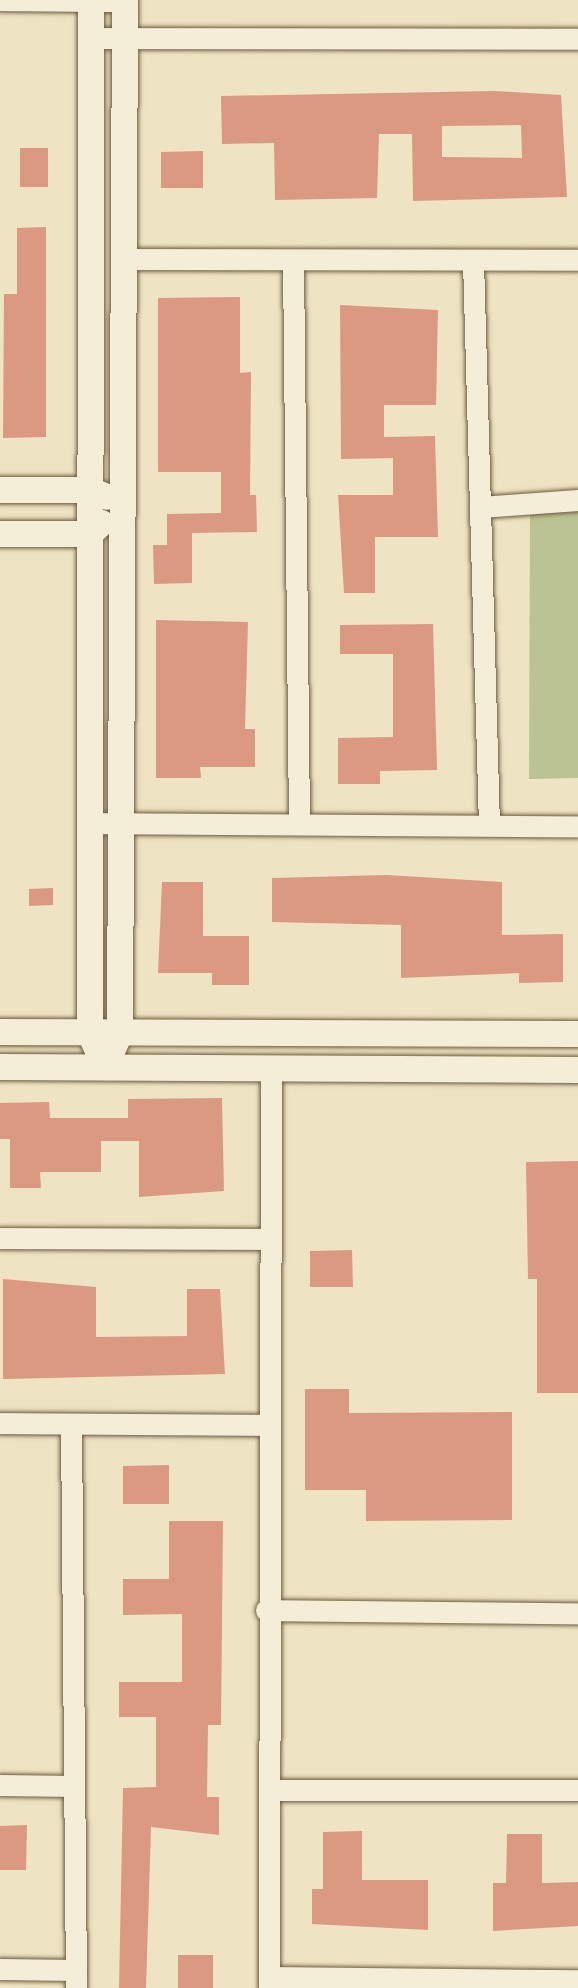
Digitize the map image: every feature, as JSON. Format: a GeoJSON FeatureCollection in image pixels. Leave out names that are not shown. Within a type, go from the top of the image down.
{"type":"FeatureCollection","features":[{"type":"Feature","properties":{"kind":"street"},"geometry":{"type":"LineString","coordinates":[[0,0],[125,1],[120,1033],[105,1067]]}},
{"type":"Feature","properties":{"kind":"street"},"geometry":{"type":"LineString","coordinates":[[91,1],[90,1033],[105,1067]]}},
{"type":"Feature","properties":{"kind":"street"},"geometry":{"type":"LineString","coordinates":[[90,38],[578,39]]}},
{"type":"Feature","properties":{"kind":"street"},"geometry":{"type":"LineString","coordinates":[[124,259],[578,260]]}},
{"type":"Feature","properties":{"kind":"street"},"geometry":{"type":"LineString","coordinates":[[293,260],[299,824]]}},
{"type":"Feature","properties":{"kind":"street"},"geometry":{"type":"LineString","coordinates":[[473,260],[489,825]]}},
{"type":"Feature","properties":{"kind":"street"},"geometry":{"type":"LineString","coordinates":[[0,490],[90,490],[122,503]]}},
{"type":"Feature","properties":{"kind":"street"},"geometry":{"type":"LineString","coordinates":[[480,507],[578,500]]}},
{"type":"Feature","properties":{"kind":"street"},"geometry":{"type":"LineString","coordinates":[[0,534],[90,534],[122,503]]}},
{"type":"Feature","properties":{"kind":"street"},"geometry":{"type":"LineString","coordinates":[[90,823],[578,826]]}},
{"type":"Feature","properties":{"kind":"street"},"geometry":{"type":"LineString","coordinates":[[0,1032],[578,1034]]}},
{"type":"Feature","properties":{"kind":"street"},"geometry":{"type":"LineString","coordinates":[[0,1067],[578,1070]]}},
{"type":"Feature","properties":{"kind":"street"},"geometry":{"type":"LineString","coordinates":[[271,1069],[270,1425],[266,1610],[270,1790],[269,1982],[578,1980]]}},
{"type":"Feature","properties":{"kind":"street"},"geometry":{"type":"LineString","coordinates":[[0,1238],[271,1239]]}},
{"type":"Feature","properties":{"kind":"street"},"geometry":{"type":"LineString","coordinates":[[0,1423],[270,1425]]}},
{"type":"Feature","properties":{"kind":"street"},"geometry":{"type":"LineString","coordinates":[[0,1969],[76,1979],[71,1424]]}},
{"type":"Feature","properties":{"kind":"street"},"geometry":{"type":"LineString","coordinates":[[266,1610],[578,1613]]}},
{"type":"Feature","properties":{"kind":"street"},"geometry":{"type":"LineString","coordinates":[[0,1785],[74,1786]]}},
{"type":"Feature","properties":{"kind":"street"},"geometry":{"type":"LineString","coordinates":[[270,1790],[578,1790]]}},
{"type":"Feature","properties":{"kind":"green space"},"geometry":{"type":"Polygon","coordinates":[[[578,507],[578,778],[529,779],[530,511],[578,507]]]}},
{"type":"Feature","properties":{"kind":"building"},"geometry":{"type":"Polygon","coordinates":[[[494,91],[561,95],[567,197],[413,201],[412,134],[379,134],[377,198],[275,200],[274,143],[222,144],[221,96],[494,91]],[[521,125],[442,126],[442,157],[522,158],[521,125]]]}},
{"type":"Feature","properties":{"kind":"building"},"geometry":{"type":"Polygon","coordinates":[[[20,148],[48,148],[48,187],[20,187],[20,148]]]}},
{"type":"Feature","properties":{"kind":"building"},"geometry":{"type":"Polygon","coordinates":[[[203,151],[203,188],[161,188],[161,152],[203,151]]]}},
{"type":"Feature","properties":{"kind":"building"},"geometry":{"type":"Polygon","coordinates":[[[46,227],[46,437],[3,438],[4,294],[17,294],[17,228],[46,227]]]}},
{"type":"Feature","properties":{"kind":"building"},"geometry":{"type":"Polygon","coordinates":[[[240,297],[240,373],[251,372],[250,495],[256,495],[257,532],[192,533],[192,583],[154,584],[153,545],[167,545],[167,514],[221,513],[221,472],[158,472],[158,298],[240,297]]]}},
{"type":"Feature","properties":{"kind":"building"},"geometry":{"type":"Polygon","coordinates":[[[340,305],[438,310],[436,405],[384,405],[384,437],[435,436],[438,537],[375,537],[375,593],[344,593],[338,495],[393,495],[393,458],[341,459],[340,305]]]}},
{"type":"Feature","properties":{"kind":"building"},"geometry":{"type":"Polygon","coordinates":[[[156,620],[248,622],[245,729],[255,729],[255,767],[200,767],[201,778],[156,778],[156,620]]]}},
{"type":"Feature","properties":{"kind":"building"},"geometry":{"type":"Polygon","coordinates":[[[433,624],[437,770],[380,771],[380,784],[338,784],[338,738],[393,737],[393,654],[340,654],[340,625],[433,624]]]}},
{"type":"Feature","properties":{"kind":"building"},"geometry":{"type":"Polygon","coordinates":[[[387,875],[502,882],[502,935],[563,934],[563,982],[519,983],[519,973],[401,978],[401,925],[272,922],[272,878],[387,875]]]}},
{"type":"Feature","properties":{"kind":"building"},"geometry":{"type":"Polygon","coordinates":[[[162,882],[203,882],[203,936],[249,936],[249,985],[212,985],[212,973],[158,973],[162,882]]]}},
{"type":"Feature","properties":{"kind":"building"},"geometry":{"type":"Polygon","coordinates":[[[53,888],[53,905],[29,906],[29,889],[53,888]]]}},
{"type":"Feature","properties":{"kind":"building"},"geometry":{"type":"Polygon","coordinates":[[[222,1098],[224,1191],[139,1197],[139,1141],[101,1141],[101,1172],[40,1172],[41,1188],[10,1188],[10,1139],[0,1139],[0,1103],[49,1102],[50,1118],[128,1118],[128,1099],[222,1098]]]}},
{"type":"Feature","properties":{"kind":"building"},"geometry":{"type":"Polygon","coordinates":[[[578,1161],[578,1393],[537,1393],[537,1279],[528,1279],[526,1162],[578,1161]]]}},
{"type":"Feature","properties":{"kind":"building"},"geometry":{"type":"Polygon","coordinates":[[[352,1250],[353,1287],[310,1287],[310,1251],[352,1250]]]}},
{"type":"Feature","properties":{"kind":"building"},"geometry":{"type":"Polygon","coordinates":[[[3,1279],[96,1287],[96,1337],[187,1336],[187,1289],[220,1289],[225,1374],[3,1379],[3,1279]]]}},
{"type":"Feature","properties":{"kind":"building"},"geometry":{"type":"Polygon","coordinates":[[[305,1389],[349,1389],[349,1413],[512,1412],[512,1520],[366,1521],[366,1490],[305,1490],[305,1389]]]}},
{"type":"Feature","properties":{"kind":"building"},"geometry":{"type":"Polygon","coordinates":[[[169,1465],[169,1504],[123,1504],[123,1466],[169,1465]]]}},
{"type":"Feature","properties":{"kind":"building"},"geometry":{"type":"Polygon","coordinates":[[[169,1521],[223,1521],[221,1725],[208,1725],[207,1797],[219,1797],[219,1835],[151,1827],[146,1988],[119,1988],[123,1788],[156,1787],[156,1717],[119,1717],[119,1682],[182,1682],[182,1614],[123,1615],[123,1579],[169,1579],[169,1521]]]}},
{"type":"Feature","properties":{"kind":"building"},"geometry":{"type":"Polygon","coordinates":[[[27,1825],[26,1870],[0,1870],[0,1826],[27,1825]]]}},
{"type":"Feature","properties":{"kind":"building"},"geometry":{"type":"Polygon","coordinates":[[[362,1831],[362,1880],[428,1880],[428,1930],[312,1924],[312,1889],[323,1889],[323,1832],[362,1831]]]}},
{"type":"Feature","properties":{"kind":"building"},"geometry":{"type":"Polygon","coordinates":[[[507,1834],[542,1834],[542,1883],[578,1882],[578,1926],[493,1931],[493,1883],[506,1883],[507,1834]]]}},
{"type":"Feature","properties":{"kind":"building"},"geometry":{"type":"Polygon","coordinates":[[[178,1955],[213,1955],[213,1988],[178,1988],[178,1955]]]}}]}
